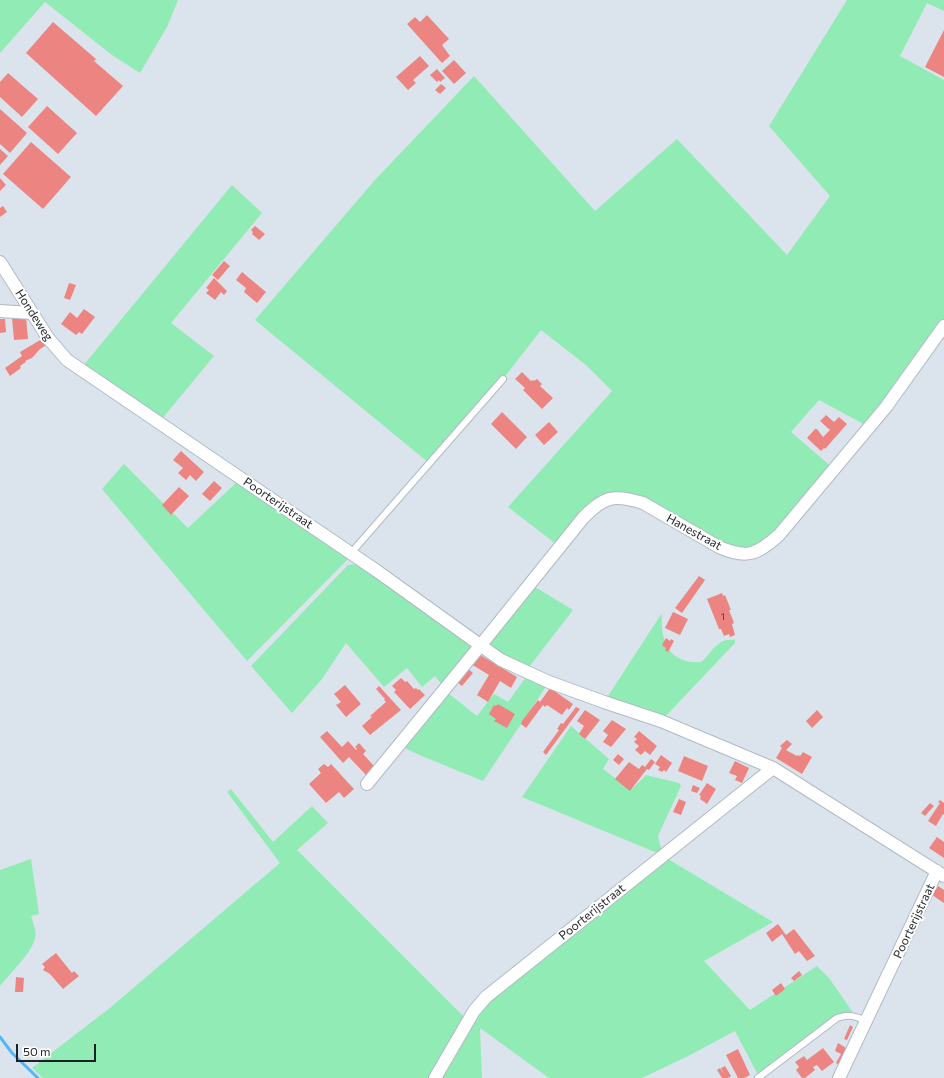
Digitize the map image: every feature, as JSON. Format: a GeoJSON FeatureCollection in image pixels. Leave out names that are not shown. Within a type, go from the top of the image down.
{"type":"FeatureCollection","features":[{"type":"Feature","properties":{"kind":"street","name":"Hondeweg"},"geometry":{"type":"LineString","coordinates":[[0,262],[48,338],[67,360],[73,364]]}},
{"type":"Feature","properties":{"kind":"street"},"geometry":{"type":"LineString","coordinates":[[0,311],[31,313]]}},
{"type":"Feature","properties":{"kind":"street","name":"Hanestraat"},"geometry":{"type":"LineString","coordinates":[[480,646],[582,518],[592,508],[601,502],[615,497],[643,503],[719,547],[739,554],[749,554],[770,543],[779,535],[886,407],[944,326]]}},
{"type":"Feature","properties":{"kind":"street","name":"Poorterijstraat"},"geometry":{"type":"LineString","coordinates":[[73,364],[350,553],[501,660],[550,682],[661,721],[773,768],[940,874],[865,1020],[839,1078]]}},
{"type":"Feature","properties":{"kind":"street"},"geometry":{"type":"LineString","coordinates":[[367,784],[480,646]]}},
{"type":"Feature","properties":{"kind":"street","name":"Poorterijstraat"},"geometry":{"type":"LineString","coordinates":[[435,1078],[474,1011],[486,997],[773,768]]}},
{"type":"Feature","properties":{"kind":"lane"},"geometry":{"type":"LineString","coordinates":[[350,553],[503,379]]}},
{"type":"Feature","properties":{"kind":"lane"},"geometry":{"type":"LineString","coordinates":[[758,1078],[837,1018],[850,1015],[865,1020]]}},
{"type":"Feature","properties":{"kind":"green space"},"geometry":{"type":"Polygon","coordinates":[[[0,0],[178,0],[167,27],[140,73],[112,55],[45,2],[0,53],[0,0]]]}},
{"type":"Feature","properties":{"kind":"green space"},"geometry":{"type":"Polygon","coordinates":[[[847,0],[944,0],[944,11],[927,3],[900,56],[944,80],[944,326],[869,427],[819,400],[791,432],[834,469],[779,535],[739,554],[643,503],[601,501],[560,547],[508,507],[612,391],[586,365],[541,330],[503,379],[429,463],[255,320],[374,181],[474,76],[595,211],[677,139],[787,255],[830,196],[769,126],[847,0]]]}},
{"type":"Feature","properties":{"kind":"green space"},"geometry":{"type":"Polygon","coordinates":[[[232,185],[262,213],[171,323],[214,356],[161,420],[83,366],[232,185]]]}},
{"type":"Feature","properties":{"kind":"green space"},"geometry":{"type":"Polygon","coordinates":[[[124,464],[188,528],[238,481],[349,558],[247,661],[102,489],[124,464]]]}},
{"type":"Feature","properties":{"kind":"green space"},"geometry":{"type":"Polygon","coordinates":[[[356,564],[364,567],[468,641],[471,646],[471,651],[443,686],[435,676],[422,687],[407,668],[384,687],[346,643],[322,679],[292,713],[251,666],[348,565],[356,564]]]}},
{"type":"Feature","properties":{"kind":"green space"},"geometry":{"type":"Polygon","coordinates":[[[530,584],[573,610],[526,671],[480,646],[530,584]]]}},
{"type":"Feature","properties":{"kind":"green space"},"geometry":{"type":"Polygon","coordinates":[[[662,613],[665,642],[674,655],[681,659],[690,662],[701,662],[719,643],[735,640],[735,643],[661,721],[604,702],[662,613]]]}},
{"type":"Feature","properties":{"kind":"green space"},"geometry":{"type":"Polygon","coordinates":[[[529,673],[549,682],[483,781],[401,746],[448,693],[477,716],[494,694],[508,702],[529,673]]]}},
{"type":"Feature","properties":{"kind":"green space"},"geometry":{"type":"Polygon","coordinates":[[[571,726],[609,759],[603,769],[631,790],[646,775],[679,783],[681,786],[658,836],[663,856],[773,922],[704,961],[750,1010],[817,966],[829,978],[856,1017],[845,1015],[759,1077],[735,1031],[642,1078],[549,1078],[480,1028],[482,1078],[43,1078],[32,1068],[111,1007],[280,863],[227,792],[231,789],[273,842],[312,806],[328,823],[297,850],[468,1021],[474,1011],[662,855],[522,797],[571,726]]]}},
{"type":"Feature","properties":{"kind":"green space"},"geometry":{"type":"Polygon","coordinates":[[[31,859],[39,914],[31,916],[35,930],[35,938],[25,956],[0,986],[0,870],[31,859]]]}},
{"type":"Feature","properties":{"kind":"building"},"geometry":{"type":"Polygon","coordinates":[[[427,15],[449,39],[442,45],[450,56],[442,63],[407,24],[415,17],[420,22],[427,15]]]}},
{"type":"Feature","properties":{"kind":"building"},"geometry":{"type":"Polygon","coordinates":[[[53,22],[96,59],[94,61],[123,86],[96,116],[26,53],[53,22]]]}},
{"type":"Feature","properties":{"kind":"building"},"geometry":{"type":"Polygon","coordinates":[[[944,30],[944,77],[925,67],[944,30]]]}},
{"type":"Feature","properties":{"kind":"building"},"geometry":{"type":"Polygon","coordinates":[[[420,56],[429,66],[413,80],[416,83],[408,90],[396,77],[420,56]]]}},
{"type":"Feature","properties":{"kind":"building"},"geometry":{"type":"Polygon","coordinates":[[[454,60],[466,73],[454,84],[442,71],[454,60]]]}},
{"type":"Feature","properties":{"kind":"building"},"geometry":{"type":"Polygon","coordinates":[[[437,69],[445,78],[440,82],[439,80],[437,82],[430,75],[437,69]]]}},
{"type":"Feature","properties":{"kind":"building"},"geometry":{"type":"Polygon","coordinates":[[[8,73],[38,99],[22,117],[0,97],[0,82],[8,73]]]}},
{"type":"Feature","properties":{"kind":"building"},"geometry":{"type":"Polygon","coordinates":[[[441,84],[446,88],[440,94],[435,90],[441,84]]]}},
{"type":"Feature","properties":{"kind":"building"},"geometry":{"type":"Polygon","coordinates":[[[47,106],[77,133],[58,154],[28,127],[47,106]]]}},
{"type":"Feature","properties":{"kind":"building"},"geometry":{"type":"Polygon","coordinates":[[[0,109],[27,133],[10,153],[0,144],[0,109]]]}},
{"type":"Feature","properties":{"kind":"building"},"geometry":{"type":"Polygon","coordinates":[[[31,142],[71,177],[43,209],[3,174],[31,142]]]}},
{"type":"Feature","properties":{"kind":"building"},"geometry":{"type":"Polygon","coordinates":[[[0,149],[8,156],[0,165],[0,149]]]}},
{"type":"Feature","properties":{"kind":"building"},"geometry":{"type":"Polygon","coordinates":[[[0,178],[6,185],[0,191],[0,178]]]}},
{"type":"Feature","properties":{"kind":"building"},"geometry":{"type":"Polygon","coordinates":[[[3,206],[7,212],[0,217],[0,208],[3,206]]]}},
{"type":"Feature","properties":{"kind":"building"},"geometry":{"type":"Polygon","coordinates":[[[255,226],[265,234],[259,240],[252,234],[253,232],[251,230],[255,226]]]}},
{"type":"Feature","properties":{"kind":"building"},"geometry":{"type":"Polygon","coordinates":[[[224,261],[230,266],[218,280],[212,275],[224,261]]]}},
{"type":"Feature","properties":{"kind":"building"},"geometry":{"type":"Polygon","coordinates":[[[242,272],[266,292],[257,303],[244,292],[246,288],[236,280],[242,272]]]}},
{"type":"Feature","properties":{"kind":"building"},"geometry":{"type":"Polygon","coordinates":[[[214,278],[227,291],[224,295],[221,292],[215,300],[206,293],[209,290],[206,288],[214,278]]]}},
{"type":"Feature","properties":{"kind":"building"},"geometry":{"type":"Polygon","coordinates":[[[69,283],[76,285],[70,300],[64,298],[69,283]]]}},
{"type":"Feature","properties":{"kind":"building"},"geometry":{"type":"Polygon","coordinates":[[[84,309],[95,317],[82,334],[79,332],[76,335],[61,324],[70,312],[77,318],[84,309]]]}},
{"type":"Feature","properties":{"kind":"building"},"geometry":{"type":"Polygon","coordinates":[[[26,317],[28,339],[14,340],[12,318],[26,317]]]}},
{"type":"Feature","properties":{"kind":"building"},"geometry":{"type":"Polygon","coordinates":[[[0,319],[5,319],[6,332],[0,333],[0,319]]]}},
{"type":"Feature","properties":{"kind":"building"},"geometry":{"type":"Polygon","coordinates":[[[42,339],[45,346],[32,358],[25,361],[26,362],[20,366],[21,368],[10,376],[5,368],[22,356],[20,352],[42,339]]]}},
{"type":"Feature","properties":{"kind":"building"},"geometry":{"type":"Polygon","coordinates":[[[522,372],[531,381],[537,379],[542,384],[540,386],[553,398],[542,409],[523,390],[525,388],[515,379],[522,372]]]}},
{"type":"Feature","properties":{"kind":"building"},"geometry":{"type":"Polygon","coordinates":[[[502,412],[527,437],[516,449],[491,424],[502,412]]]}},
{"type":"Feature","properties":{"kind":"building"},"geometry":{"type":"Polygon","coordinates":[[[826,415],[834,422],[839,417],[847,424],[825,449],[824,448],[821,451],[807,438],[815,429],[817,429],[823,437],[830,430],[820,421],[826,415]]]}},
{"type":"Feature","properties":{"kind":"building"},"geometry":{"type":"Polygon","coordinates":[[[549,422],[558,432],[544,445],[535,435],[549,422]]]}},
{"type":"Feature","properties":{"kind":"building"},"geometry":{"type":"Polygon","coordinates":[[[181,451],[204,472],[196,481],[190,475],[186,480],[178,473],[183,468],[173,460],[181,451]]]}},
{"type":"Feature","properties":{"kind":"building"},"geometry":{"type":"Polygon","coordinates":[[[214,481],[222,488],[210,501],[202,494],[214,481]]]}},
{"type":"Feature","properties":{"kind":"building"},"geometry":{"type":"Polygon","coordinates":[[[179,487],[189,496],[171,515],[162,505],[179,487]]]}},
{"type":"Feature","properties":{"kind":"building"},"geometry":{"type":"Polygon","coordinates":[[[699,576],[705,580],[682,613],[675,608],[699,576]]]}},
{"type":"Feature","properties":{"kind":"building"},"geometry":{"type":"Polygon","coordinates":[[[722,593],[723,596],[725,595],[731,610],[729,610],[734,623],[732,624],[735,635],[730,637],[729,634],[724,636],[721,629],[719,629],[707,599],[722,593]]]}},
{"type":"Feature","properties":{"kind":"building"},"geometry":{"type":"Polygon","coordinates":[[[673,612],[688,619],[680,635],[665,628],[673,612]]]}},
{"type":"Feature","properties":{"kind":"building"},"geometry":{"type":"Polygon","coordinates":[[[666,638],[670,641],[671,639],[674,641],[668,652],[662,645],[666,638]]]}},
{"type":"Feature","properties":{"kind":"building"},"geometry":{"type":"Polygon","coordinates":[[[477,653],[517,677],[511,688],[500,681],[488,702],[477,695],[489,675],[471,664],[477,653]]]}},
{"type":"Feature","properties":{"kind":"building"},"geometry":{"type":"Polygon","coordinates":[[[467,668],[473,673],[462,686],[457,682],[467,668]]]}},
{"type":"Feature","properties":{"kind":"building"},"geometry":{"type":"Polygon","coordinates":[[[401,678],[405,682],[407,681],[414,689],[419,689],[425,695],[410,709],[394,692],[396,690],[392,686],[401,678]]]}},
{"type":"Feature","properties":{"kind":"building"},"geometry":{"type":"Polygon","coordinates":[[[345,685],[361,704],[346,717],[336,705],[341,702],[334,694],[345,685]]]}},
{"type":"Feature","properties":{"kind":"building"},"geometry":{"type":"Polygon","coordinates":[[[379,686],[401,710],[370,735],[362,726],[372,717],[370,716],[386,702],[376,689],[379,686]]]}},
{"type":"Feature","properties":{"kind":"building"},"geometry":{"type":"Polygon","coordinates":[[[550,688],[573,704],[569,710],[567,708],[562,715],[547,705],[545,707],[543,705],[526,728],[521,724],[522,721],[538,700],[540,702],[550,688]]]}},
{"type":"Feature","properties":{"kind":"building"},"geometry":{"type":"Polygon","coordinates":[[[498,704],[515,714],[507,728],[494,721],[496,719],[489,714],[494,705],[496,706],[498,704]]]}},
{"type":"Feature","properties":{"kind":"building"},"geometry":{"type":"Polygon","coordinates":[[[576,707],[580,709],[546,755],[543,752],[559,730],[557,729],[561,723],[563,724],[576,707]]]}},
{"type":"Feature","properties":{"kind":"building"},"geometry":{"type":"Polygon","coordinates":[[[585,710],[600,720],[585,739],[579,734],[584,726],[577,721],[585,710]]]}},
{"type":"Feature","properties":{"kind":"building"},"geometry":{"type":"Polygon","coordinates":[[[817,710],[823,717],[812,728],[806,721],[817,710]]]}},
{"type":"Feature","properties":{"kind":"building"},"geometry":{"type":"Polygon","coordinates":[[[612,720],[626,729],[611,747],[603,742],[608,735],[603,731],[612,720]]]}},
{"type":"Feature","properties":{"kind":"building"},"geometry":{"type":"Polygon","coordinates":[[[327,731],[342,747],[348,741],[356,750],[357,749],[355,747],[359,743],[366,751],[363,754],[375,767],[366,775],[349,757],[343,763],[320,737],[327,731]]]}},
{"type":"Feature","properties":{"kind":"building"},"geometry":{"type":"Polygon","coordinates":[[[639,731],[657,746],[650,755],[645,751],[641,755],[635,750],[639,746],[634,742],[637,739],[634,737],[639,731]]]}},
{"type":"Feature","properties":{"kind":"building"},"geometry":{"type":"Polygon","coordinates":[[[787,740],[792,744],[786,750],[797,756],[800,756],[803,752],[812,757],[802,774],[776,758],[782,748],[780,746],[787,740]]]}},
{"type":"Feature","properties":{"kind":"building"},"geometry":{"type":"Polygon","coordinates":[[[618,754],[624,759],[619,765],[613,760],[618,754]]]}},
{"type":"Feature","properties":{"kind":"building"},"geometry":{"type":"Polygon","coordinates":[[[661,755],[672,763],[666,772],[664,770],[662,772],[658,770],[660,767],[655,764],[661,755]]]}},
{"type":"Feature","properties":{"kind":"building"},"geometry":{"type":"Polygon","coordinates":[[[684,756],[708,766],[702,781],[678,771],[684,756]]]}},
{"type":"Feature","properties":{"kind":"building"},"geometry":{"type":"Polygon","coordinates":[[[651,759],[655,762],[649,770],[647,769],[630,791],[615,779],[629,762],[639,769],[642,765],[645,767],[651,759]]]}},
{"type":"Feature","properties":{"kind":"building"},"geometry":{"type":"Polygon","coordinates":[[[735,761],[749,768],[742,783],[735,780],[737,776],[729,773],[735,761]]]}},
{"type":"Feature","properties":{"kind":"building"},"geometry":{"type":"Polygon","coordinates":[[[324,764],[328,767],[331,764],[354,789],[344,798],[339,792],[326,803],[309,784],[321,773],[318,769],[324,764]]]}},
{"type":"Feature","properties":{"kind":"building"},"geometry":{"type":"Polygon","coordinates":[[[707,783],[716,789],[707,804],[700,799],[701,796],[699,795],[707,783]]]}},
{"type":"Feature","properties":{"kind":"building"},"geometry":{"type":"Polygon","coordinates":[[[693,785],[700,788],[697,793],[691,791],[693,785]]]}},
{"type":"Feature","properties":{"kind":"building"},"geometry":{"type":"Polygon","coordinates":[[[679,799],[686,802],[681,815],[673,812],[679,799]]]}},
{"type":"Feature","properties":{"kind":"building"},"geometry":{"type":"Polygon","coordinates":[[[940,800],[944,803],[944,815],[943,814],[936,826],[928,821],[940,803],[938,802],[940,800]]]}},
{"type":"Feature","properties":{"kind":"building"},"geometry":{"type":"Polygon","coordinates":[[[930,803],[934,806],[925,816],[921,813],[930,803]]]}},
{"type":"Feature","properties":{"kind":"building"},"geometry":{"type":"Polygon","coordinates":[[[937,837],[944,842],[944,858],[929,848],[937,837]]]}},
{"type":"Feature","properties":{"kind":"building"},"geometry":{"type":"Polygon","coordinates":[[[938,886],[944,890],[944,903],[932,895],[938,886]]]}},
{"type":"Feature","properties":{"kind":"building"},"geometry":{"type":"Polygon","coordinates":[[[778,924],[786,935],[794,929],[815,956],[807,961],[799,951],[795,954],[782,934],[772,942],[766,933],[778,924]]]}},
{"type":"Feature","properties":{"kind":"building"},"geometry":{"type":"Polygon","coordinates":[[[56,953],[72,973],[74,971],[79,976],[63,989],[50,974],[43,970],[45,967],[42,964],[56,953]]]}},
{"type":"Feature","properties":{"kind":"building"},"geometry":{"type":"Polygon","coordinates":[[[799,971],[802,975],[794,981],[791,978],[799,971]]]}},
{"type":"Feature","properties":{"kind":"building"},"geometry":{"type":"Polygon","coordinates":[[[16,977],[24,978],[23,992],[15,992],[16,977]]]}},
{"type":"Feature","properties":{"kind":"building"},"geometry":{"type":"Polygon","coordinates":[[[781,983],[785,989],[776,996],[772,990],[781,983]]]}},
{"type":"Feature","properties":{"kind":"building"},"geometry":{"type":"Polygon","coordinates":[[[850,1025],[853,1027],[847,1040],[844,1039],[850,1025]]]}},
{"type":"Feature","properties":{"kind":"building"},"geometry":{"type":"Polygon","coordinates":[[[838,1043],[846,1048],[839,1065],[836,1063],[841,1054],[835,1051],[838,1043]]]}},
{"type":"Feature","properties":{"kind":"building"},"geometry":{"type":"Polygon","coordinates":[[[823,1048],[834,1062],[822,1071],[817,1065],[813,1067],[815,1070],[805,1078],[802,1078],[796,1070],[799,1067],[795,1062],[804,1056],[807,1060],[823,1048]]]}},
{"type":"Feature","properties":{"kind":"building"},"geometry":{"type":"Polygon","coordinates":[[[738,1049],[750,1075],[744,1078],[738,1078],[726,1055],[738,1049]]]}},
{"type":"Feature","properties":{"kind":"building"},"geometry":{"type":"Polygon","coordinates":[[[725,1066],[731,1076],[728,1078],[722,1078],[717,1070],[720,1068],[724,1074],[721,1068],[725,1066]]]}},
{"type":"Feature","properties":{"kind":"waterway"},"geometry":{"type":"LineString","coordinates":[[0,1037],[12,1053],[38,1078]]}}]}
